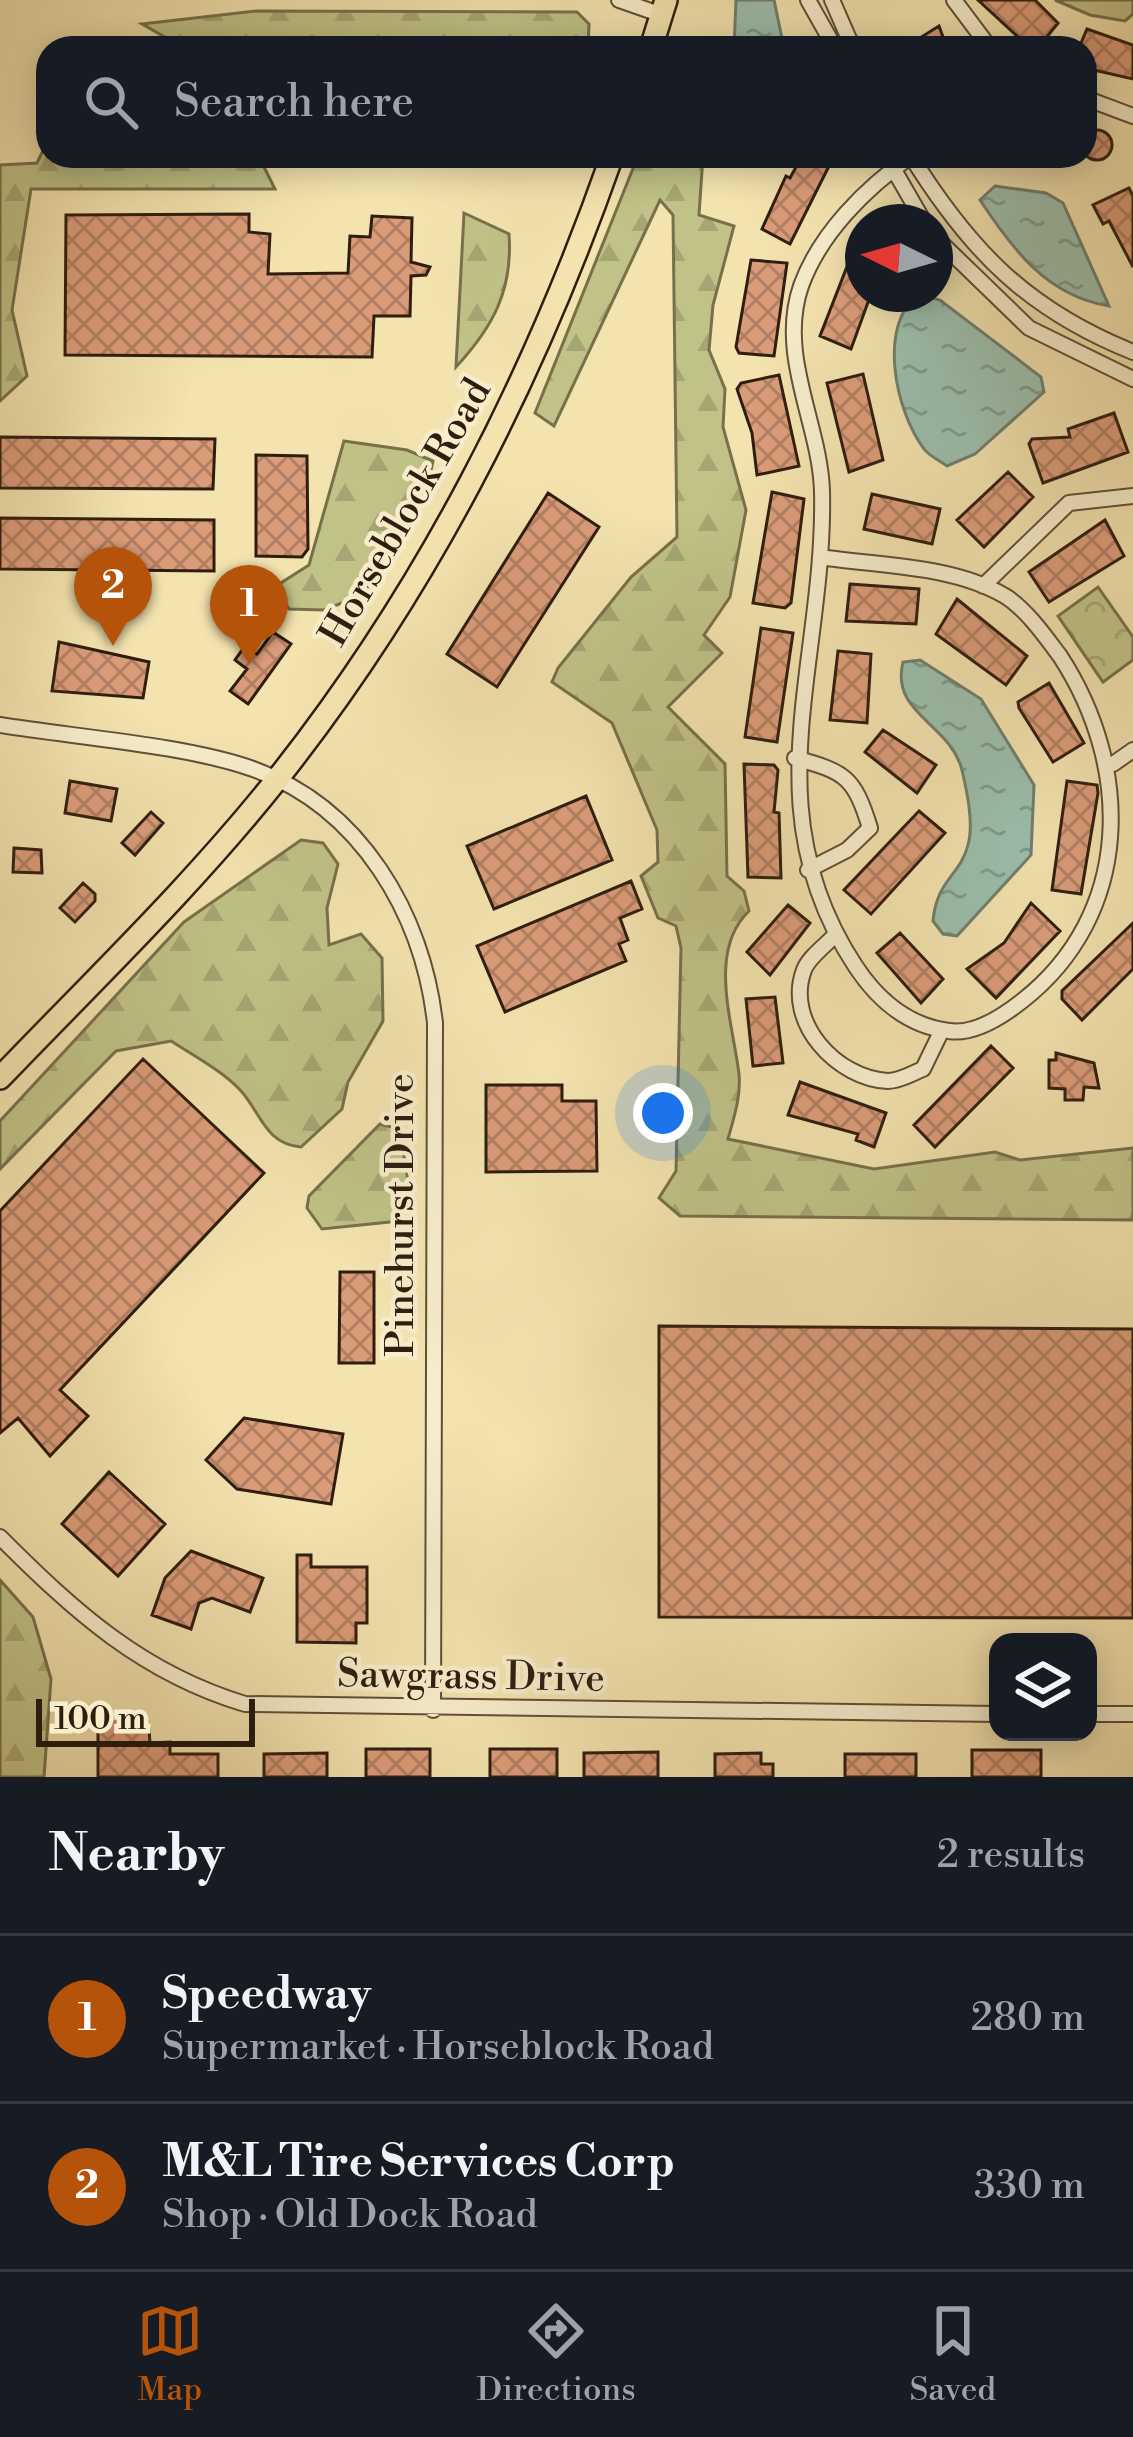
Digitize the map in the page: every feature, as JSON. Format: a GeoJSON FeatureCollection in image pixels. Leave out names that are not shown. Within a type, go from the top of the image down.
{"type":"FeatureCollection","features":[{"type":"Feature","properties":{"kind":"main road"},"geometry":{"type":"LineString","coordinates":[[655,36],[666,5]]}},
{"type":"Feature","properties":{"kind":"main road","name":"Horseblock Road"},"geometry":{"type":"LineString","coordinates":[[0,1078],[277,780],[374,647],[476,477],[534,360],[607,168]]}},
{"type":"Feature","properties":{"kind":"street"},"geometry":{"type":"LineString","coordinates":[[619,0],[666,5]]}},
{"type":"Feature","properties":{"kind":"street"},"geometry":{"type":"LineString","coordinates":[[808,0],[828,36]]}},
{"type":"Feature","properties":{"kind":"street"},"geometry":{"type":"LineString","coordinates":[[832,0],[848,36]]}},
{"type":"Feature","properties":{"kind":"street"},"geometry":{"type":"LineString","coordinates":[[954,0],[981,36]]}},
{"type":"Feature","properties":{"kind":"street"},"geometry":{"type":"LineString","coordinates":[[1097,102],[1133,116]]}},
{"type":"Feature","properties":{"kind":"street"},"geometry":{"type":"LineString","coordinates":[[820,557],[968,579],[1009,598],[1046,636],[1072,674],[1113,764],[1119,809],[1113,870],[1069,955],[1043,985],[988,1023],[955,1033],[915,1025],[870,987],[835,935],[808,870],[795,758],[820,557],[822,486],[795,343],[800,288],[827,236],[885,168]]}},
{"type":"Feature","properties":{"kind":"street"},"geometry":{"type":"LineString","coordinates":[[893,168],[914,204]]}},
{"type":"Feature","properties":{"kind":"street"},"geometry":{"type":"LineString","coordinates":[[919,168],[950,218],[1010,281],[1059,320],[1133,352]]}},
{"type":"Feature","properties":{"kind":"street"},"geometry":{"type":"LineString","coordinates":[[953,254],[1029,328],[1133,379]]}},
{"type":"Feature","properties":{"kind":"street"},"geometry":{"type":"LineString","coordinates":[[983,586],[1069,503],[1133,496]]}},
{"type":"Feature","properties":{"kind":"street","name":"Pinehurst Drive"},"geometry":{"type":"LineString","coordinates":[[0,725],[235,763],[277,780],[323,811],[376,862],[411,926],[432,998],[433,1710]]}},
{"type":"Feature","properties":{"kind":"street"},"geometry":{"type":"LineString","coordinates":[[1113,764],[1133,750]]}},
{"type":"Feature","properties":{"kind":"street"},"geometry":{"type":"LineString","coordinates":[[795,758],[841,770],[860,795],[870,828],[847,850],[808,870]]}},
{"type":"Feature","properties":{"kind":"street"},"geometry":{"type":"LineString","coordinates":[[835,935],[804,969],[800,1010],[826,1054],[854,1074],[893,1082],[923,1069],[942,1030]]}},
{"type":"Feature","properties":{"kind":"street","name":"Sawgrass Drive"},"geometry":{"type":"LineString","coordinates":[[0,1537],[106,1638],[185,1684],[272,1707],[989,1714]]}},
{"type":"Feature","properties":{"kind":"street"},"geometry":{"type":"LineString","coordinates":[[1097,1714],[1133,1714]]}},
{"type":"Feature","properties":{"kind":"green space"},"geometry":{"type":"Polygon","coordinates":[[[1055,0],[1133,0],[1133,14],[1125,21],[1090,15],[1055,0]]]}},
{"type":"Feature","properties":{"kind":"green space"},"geometry":{"type":"Polygon","coordinates":[[[257,11],[577,12],[589,24],[588,36],[163,36],[142,24],[257,11]]]}},
{"type":"Feature","properties":{"kind":"green space"},"geometry":{"type":"Polygon","coordinates":[[[0,165],[264,168],[275,189],[31,189],[12,310],[27,376],[0,401],[0,165]]]}},
{"type":"Feature","properties":{"kind":"green space"},"geometry":{"type":"Polygon","coordinates":[[[633,168],[702,168],[699,215],[734,226],[713,305],[709,350],[725,389],[723,427],[746,510],[730,597],[704,635],[722,653],[668,707],[725,764],[727,876],[744,891],[749,911],[736,927],[726,967],[739,1082],[728,1139],[874,1169],[995,1152],[1020,1160],[1133,1148],[1133,1220],[680,1216],[659,1198],[676,1171],[681,948],[676,926],[658,918],[641,876],[658,862],[657,830],[612,723],[552,682],[558,668],[631,577],[677,537],[673,215],[660,200],[554,426],[535,413],[633,168]]]}},
{"type":"Feature","properties":{"kind":"green space"},"geometry":{"type":"Polygon","coordinates":[[[464,213],[509,234],[509,254],[498,306],[456,367],[464,213]]]}},
{"type":"Feature","properties":{"kind":"green space"},"geometry":{"type":"Polygon","coordinates":[[[344,441],[407,450],[433,461],[426,495],[385,541],[365,594],[324,610],[289,609],[273,588],[309,565],[344,441]]]}},
{"type":"Feature","properties":{"kind":"green space"},"geometry":{"type":"Polygon","coordinates":[[[1098,587],[1133,637],[1133,660],[1103,682],[1058,616],[1098,587]]]}},
{"type":"Feature","properties":{"kind":"green space"},"geometry":{"type":"Polygon","coordinates":[[[301,840],[323,843],[338,864],[327,908],[329,945],[361,934],[382,958],[383,1021],[348,1082],[342,1109],[301,1147],[289,1145],[271,1134],[234,1084],[171,1041],[116,1051],[0,1169],[0,1121],[184,922],[301,840]]]}},
{"type":"Feature","properties":{"kind":"green space"},"geometry":{"type":"Polygon","coordinates":[[[380,1124],[395,1128],[405,1163],[406,1198],[399,1221],[322,1229],[307,1208],[309,1196],[380,1124]]]}},
{"type":"Feature","properties":{"kind":"green space"},"geometry":{"type":"Polygon","coordinates":[[[0,1580],[33,1617],[51,1679],[44,1777],[0,1777],[0,1580]]]}},
{"type":"Feature","properties":{"kind":"water"},"geometry":{"type":"Polygon","coordinates":[[[736,0],[774,0],[782,36],[734,36],[736,0]]]}},
{"type":"Feature","properties":{"kind":"water"},"geometry":{"type":"Polygon","coordinates":[[[995,186],[1046,193],[1063,203],[1109,306],[1067,292],[1019,253],[980,200],[995,186]]]}},
{"type":"Feature","properties":{"kind":"water"},"geometry":{"type":"Polygon","coordinates":[[[953,310],[1041,377],[1044,392],[975,454],[947,466],[926,451],[905,414],[895,370],[904,312],[953,310]]]}},
{"type":"Feature","properties":{"kind":"water"},"geometry":{"type":"Polygon","coordinates":[[[920,660],[981,699],[1034,785],[1031,855],[957,936],[943,934],[933,921],[939,896],[968,845],[969,808],[955,754],[905,694],[903,662],[920,660]]]}},
{"type":"Feature","properties":{"kind":"building"},"geometry":{"type":"Polygon","coordinates":[[[978,0],[1035,0],[1058,23],[1048,36],[1017,36],[978,0]]]}},
{"type":"Feature","properties":{"kind":"building"},"geometry":{"type":"Polygon","coordinates":[[[939,26],[943,36],[923,36],[939,26]]]}},
{"type":"Feature","properties":{"kind":"building"},"geometry":{"type":"Polygon","coordinates":[[[1087,29],[1133,45],[1133,79],[1097,71],[1097,36],[1084,36],[1087,29]]]}},
{"type":"Feature","properties":{"kind":"building"},"geometry":{"type":"Polygon","coordinates":[[[1097,130],[1111,139],[1111,151],[1097,160],[1097,130]]]}},
{"type":"Feature","properties":{"kind":"building"},"geometry":{"type":"Polygon","coordinates":[[[795,168],[828,168],[790,244],[762,229],[786,176],[790,178],[795,168]]]}},
{"type":"Feature","properties":{"kind":"building"},"geometry":{"type":"Polygon","coordinates":[[[1129,188],[1133,267],[1109,221],[1103,224],[1093,205],[1129,188]]]}},
{"type":"Feature","properties":{"kind":"building"},"geometry":{"type":"Polygon","coordinates":[[[249,214],[249,232],[270,234],[268,274],[348,273],[350,236],[370,237],[372,216],[412,218],[411,262],[430,267],[426,275],[411,276],[410,316],[374,316],[372,357],[65,355],[66,215],[249,214]]]}},
{"type":"Feature","properties":{"kind":"building"},"geometry":{"type":"Polygon","coordinates":[[[751,260],[787,263],[774,356],[739,353],[736,347],[751,260]]]}},
{"type":"Feature","properties":{"kind":"building"},"geometry":{"type":"Polygon","coordinates":[[[845,272],[845,312],[864,312],[851,349],[820,336],[845,272]]]}},
{"type":"Feature","properties":{"kind":"building"},"geometry":{"type":"Polygon","coordinates":[[[863,374],[883,460],[849,472],[827,383],[863,374]]]}},
{"type":"Feature","properties":{"kind":"building"},"geometry":{"type":"Polygon","coordinates":[[[779,375],[799,466],[757,475],[752,433],[737,389],[741,383],[779,375]]]}},
{"type":"Feature","properties":{"kind":"building"},"geometry":{"type":"Polygon","coordinates":[[[1114,413],[1128,452],[1043,483],[1029,444],[1032,439],[1070,437],[1068,429],[1114,413]]]}},
{"type":"Feature","properties":{"kind":"building"},"geometry":{"type":"Polygon","coordinates":[[[0,437],[215,439],[213,489],[0,488],[0,437]]]}},
{"type":"Feature","properties":{"kind":"building"},"geometry":{"type":"Polygon","coordinates":[[[256,455],[307,456],[308,549],[302,557],[256,556],[256,455]]]}},
{"type":"Feature","properties":{"kind":"building"},"geometry":{"type":"Polygon","coordinates":[[[1008,472],[1033,497],[984,547],[957,520],[1008,472]]]}},
{"type":"Feature","properties":{"kind":"building"},"geometry":{"type":"Polygon","coordinates":[[[772,492],[804,499],[791,603],[785,608],[753,603],[772,492]]]}},
{"type":"Feature","properties":{"kind":"building"},"geometry":{"type":"Polygon","coordinates":[[[548,493],[599,527],[497,687],[447,654],[548,493]]]}},
{"type":"Feature","properties":{"kind":"building"},"geometry":{"type":"Polygon","coordinates":[[[872,494],[940,509],[932,544],[864,529],[872,494]]]}},
{"type":"Feature","properties":{"kind":"building"},"geometry":{"type":"Polygon","coordinates":[[[0,518],[214,520],[214,571],[0,569],[0,518]]]}},
{"type":"Feature","properties":{"kind":"building"},"geometry":{"type":"Polygon","coordinates":[[[1105,520],[1124,556],[1049,602],[1029,572],[1105,520]]]}},
{"type":"Feature","properties":{"kind":"building"},"geometry":{"type":"Polygon","coordinates":[[[850,584],[919,589],[916,624],[846,621],[850,584]]]}},
{"type":"Feature","properties":{"kind":"building"},"geometry":{"type":"Polygon","coordinates":[[[957,599],[1027,656],[1006,685],[936,634],[957,599]]]}},
{"type":"Feature","properties":{"kind":"building"},"geometry":{"type":"Polygon","coordinates":[[[761,628],[793,633],[777,742],[745,737],[761,628]]]}},
{"type":"Feature","properties":{"kind":"building"},"geometry":{"type":"Polygon","coordinates":[[[273,632],[291,644],[248,704],[230,691],[247,669],[235,660],[245,646],[257,654],[273,632]]]}},
{"type":"Feature","properties":{"kind":"building"},"geometry":{"type":"Polygon","coordinates":[[[59,642],[149,662],[143,698],[52,691],[59,642]]]}},
{"type":"Feature","properties":{"kind":"building"},"geometry":{"type":"Polygon","coordinates":[[[838,651],[871,654],[867,723],[830,720],[838,651]]]}},
{"type":"Feature","properties":{"kind":"building"},"geometry":{"type":"Polygon","coordinates":[[[1049,683],[1084,743],[1053,762],[1018,702],[1049,683]]]}},
{"type":"Feature","properties":{"kind":"building"},"geometry":{"type":"Polygon","coordinates":[[[883,730],[936,765],[917,793],[865,752],[883,730]]]}},
{"type":"Feature","properties":{"kind":"building"},"geometry":{"type":"Polygon","coordinates":[[[744,764],[774,765],[778,770],[774,812],[779,813],[781,878],[748,877],[744,764]]]}},
{"type":"Feature","properties":{"kind":"building"},"geometry":{"type":"Polygon","coordinates":[[[70,781],[117,789],[111,821],[65,813],[70,781]]]}},
{"type":"Feature","properties":{"kind":"building"},"geometry":{"type":"Polygon","coordinates":[[[1067,781],[1097,785],[1098,793],[1081,894],[1052,890],[1067,781]]]}},
{"type":"Feature","properties":{"kind":"building"},"geometry":{"type":"Polygon","coordinates":[[[586,796],[612,860],[494,909],[467,846],[586,796]]]}},
{"type":"Feature","properties":{"kind":"building"},"geometry":{"type":"Polygon","coordinates":[[[919,811],[945,833],[871,914],[844,890],[919,811]]]}},
{"type":"Feature","properties":{"kind":"building"},"geometry":{"type":"Polygon","coordinates":[[[151,812],[163,823],[135,855],[122,843],[151,812]]]}},
{"type":"Feature","properties":{"kind":"building"},"geometry":{"type":"Polygon","coordinates":[[[14,848],[41,850],[42,873],[13,872],[14,848]]]}},
{"type":"Feature","properties":{"kind":"building"},"geometry":{"type":"Polygon","coordinates":[[[631,881],[642,909],[620,918],[628,940],[619,944],[626,961],[505,1012],[477,946],[631,881]]]}},
{"type":"Feature","properties":{"kind":"building"},"geometry":{"type":"Polygon","coordinates":[[[83,883],[95,894],[95,901],[75,922],[60,908],[83,883]]]}},
{"type":"Feature","properties":{"kind":"building"},"geometry":{"type":"Polygon","coordinates":[[[1031,903],[1060,931],[996,998],[967,969],[1004,943],[1031,903]]]}},
{"type":"Feature","properties":{"kind":"building"},"geometry":{"type":"Polygon","coordinates":[[[788,905],[810,923],[770,975],[747,952],[788,905]]]}},
{"type":"Feature","properties":{"kind":"building"},"geometry":{"type":"Polygon","coordinates":[[[1133,923],[1133,969],[1082,1020],[1062,999],[1062,991],[1133,923]]]}},
{"type":"Feature","properties":{"kind":"building"},"geometry":{"type":"Polygon","coordinates":[[[900,933],[943,979],[921,1003],[877,953],[900,933]]]}},
{"type":"Feature","properties":{"kind":"building"},"geometry":{"type":"Polygon","coordinates":[[[775,997],[783,1063],[753,1066],[746,999],[775,997]]]}},
{"type":"Feature","properties":{"kind":"building"},"geometry":{"type":"Polygon","coordinates":[[[991,1046],[1013,1068],[935,1147],[914,1125],[991,1046]]]}},
{"type":"Feature","properties":{"kind":"building"},"geometry":{"type":"Polygon","coordinates":[[[1056,1053],[1094,1063],[1099,1088],[1084,1087],[1083,1100],[1065,1100],[1065,1089],[1049,1088],[1049,1060],[1056,1060],[1056,1053]]]}},
{"type":"Feature","properties":{"kind":"building"},"geometry":{"type":"Polygon","coordinates":[[[143,1059],[264,1173],[60,1390],[88,1416],[50,1456],[18,1418],[0,1433],[0,1211],[143,1059]]]}},
{"type":"Feature","properties":{"kind":"building"},"geometry":{"type":"Polygon","coordinates":[[[800,1082],[886,1113],[874,1147],[856,1140],[858,1134],[788,1115],[800,1082]]]}},
{"type":"Feature","properties":{"kind":"building"},"geometry":{"type":"Polygon","coordinates":[[[486,1085],[562,1085],[562,1101],[596,1101],[597,1171],[486,1172],[486,1085]]]}},
{"type":"Feature","properties":{"kind":"building"},"geometry":{"type":"Polygon","coordinates":[[[340,1272],[374,1272],[374,1363],[339,1363],[340,1272]]]}},
{"type":"Feature","properties":{"kind":"building"},"geometry":{"type":"Polygon","coordinates":[[[659,1326],[1133,1329],[1133,1618],[659,1617],[659,1326]]]}},
{"type":"Feature","properties":{"kind":"building"},"geometry":{"type":"Polygon","coordinates":[[[244,1418],[343,1434],[331,1504],[237,1489],[206,1460],[244,1418]]]}},
{"type":"Feature","properties":{"kind":"building"},"geometry":{"type":"Polygon","coordinates":[[[109,1472],[165,1524],[118,1576],[62,1524],[109,1472]]]}},
{"type":"Feature","properties":{"kind":"building"},"geometry":{"type":"Polygon","coordinates":[[[191,1551],[263,1578],[250,1612],[212,1598],[199,1603],[191,1629],[152,1615],[165,1578],[191,1551]]]}},
{"type":"Feature","properties":{"kind":"building"},"geometry":{"type":"Polygon","coordinates":[[[297,1555],[311,1555],[311,1567],[367,1567],[367,1623],[356,1623],[356,1643],[297,1642],[297,1555]]]}},
{"type":"Feature","properties":{"kind":"building"},"geometry":{"type":"Polygon","coordinates":[[[125,1717],[124,1729],[149,1729],[150,1743],[170,1742],[170,1754],[218,1754],[218,1777],[98,1777],[98,1718],[125,1717]]]}},
{"type":"Feature","properties":{"kind":"building"},"geometry":{"type":"Polygon","coordinates":[[[366,1749],[430,1749],[430,1777],[366,1777],[366,1749]]]}},
{"type":"Feature","properties":{"kind":"building"},"geometry":{"type":"Polygon","coordinates":[[[490,1749],[557,1749],[557,1777],[490,1777],[490,1749]]]}},
{"type":"Feature","properties":{"kind":"building"},"geometry":{"type":"Polygon","coordinates":[[[972,1750],[1041,1750],[1041,1777],[972,1777],[972,1750]]]}},
{"type":"Feature","properties":{"kind":"building"},"geometry":{"type":"Polygon","coordinates":[[[658,1752],[658,1777],[584,1777],[584,1753],[658,1752]]]}},
{"type":"Feature","properties":{"kind":"building"},"geometry":{"type":"Polygon","coordinates":[[[327,1753],[327,1777],[264,1777],[264,1754],[327,1753]]]}},
{"type":"Feature","properties":{"kind":"building"},"geometry":{"type":"Polygon","coordinates":[[[761,1753],[761,1764],[773,1764],[773,1777],[715,1777],[715,1754],[761,1753]]]}},
{"type":"Feature","properties":{"kind":"building"},"geometry":{"type":"Polygon","coordinates":[[[845,1754],[916,1754],[916,1777],[845,1777],[845,1754]]]}},
{"type":"Feature","properties":{"kind":"place","name":"M&L Tire Services Corp"},"geometry":{"type":"Point","coordinates":[113,646]}},
{"type":"Feature","properties":{"kind":"place","name":"Speedway"},"geometry":{"type":"Point","coordinates":[249,664]}}]}
